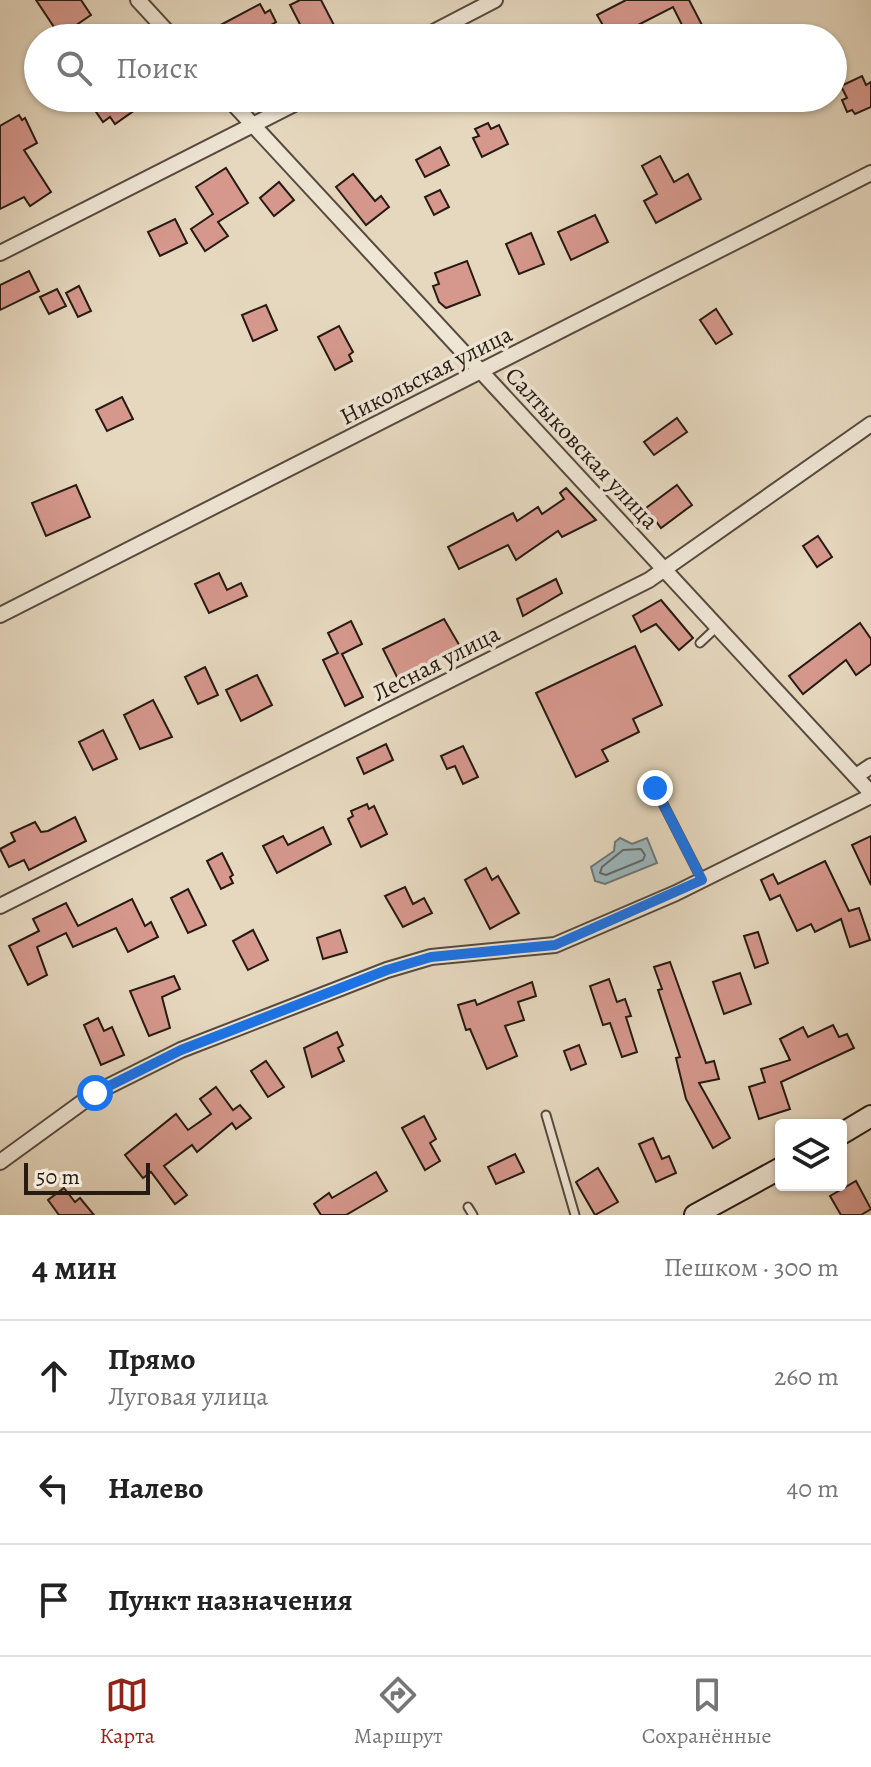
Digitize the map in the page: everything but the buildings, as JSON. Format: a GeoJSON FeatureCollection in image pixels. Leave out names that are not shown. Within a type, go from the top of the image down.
{"type":"FeatureCollection","features":[{"type":"Feature","properties":{"kind":"main road"},"geometry":{"type":"LineString","coordinates":[[847,1130],[871,1116]]}},
{"type":"Feature","properties":{"kind":"main road"},"geometry":{"type":"LineString","coordinates":[[695,1215],[775,1171]]}},
{"type":"Feature","properties":{"kind":"street"},"geometry":{"type":"LineString","coordinates":[[138,0],[160,24]]}},
{"type":"Feature","properties":{"kind":"street"},"geometry":{"type":"LineString","coordinates":[[449,24],[495,0]]}},
{"type":"Feature","properties":{"kind":"street","name":"Салтыковская улица"},"geometry":{"type":"LineString","coordinates":[[241,112],[871,794]]}},
{"type":"Feature","properties":{"kind":"street"},"geometry":{"type":"LineString","coordinates":[[0,253],[277,112]]}},
{"type":"Feature","properties":{"kind":"street","name":"Никольская улица"},"geometry":{"type":"LineString","coordinates":[[0,615],[871,173]]}},
{"type":"Feature","properties":{"kind":"street","name":"Лесная улица"},"geometry":{"type":"LineString","coordinates":[[0,906],[665,570],[871,424]]}},
{"type":"Feature","properties":{"kind":"street"},"geometry":{"type":"LineString","coordinates":[[856,776],[871,766]]}},
{"type":"Feature","properties":{"kind":"street"},"geometry":{"type":"LineString","coordinates":[[0,1162],[95,1093],[181,1050],[387,970],[431,957],[555,945],[702,880],[871,794]]}},
{"type":"Feature","properties":{"kind":"lane"},"geometry":{"type":"LineString","coordinates":[[700,643],[717,627]]}},
{"type":"Feature","properties":{"kind":"lane"},"geometry":{"type":"LineString","coordinates":[[655,788],[702,880]]}},
{"type":"Feature","properties":{"kind":"lane"},"geometry":{"type":"LineString","coordinates":[[546,1115],[575,1215]]}},
{"type":"Feature","properties":{"kind":"lane"},"geometry":{"type":"LineString","coordinates":[[468,1207],[473,1215]]}},
{"type":"Feature","properties":{"kind":"water"},"geometry":{"type":"Polygon","coordinates":[[[620,838],[632,844],[647,838],[657,863],[605,884],[595,881],[591,867],[614,851],[615,842],[620,838]]]}},
{"type":"Feature","properties":{"kind":"route"},"geometry":{"type":"LineString","coordinates":[[95,1093],[181,1050],[387,970],[431,957],[555,945],[598,929],[702,880],[655,788]]}}]}
